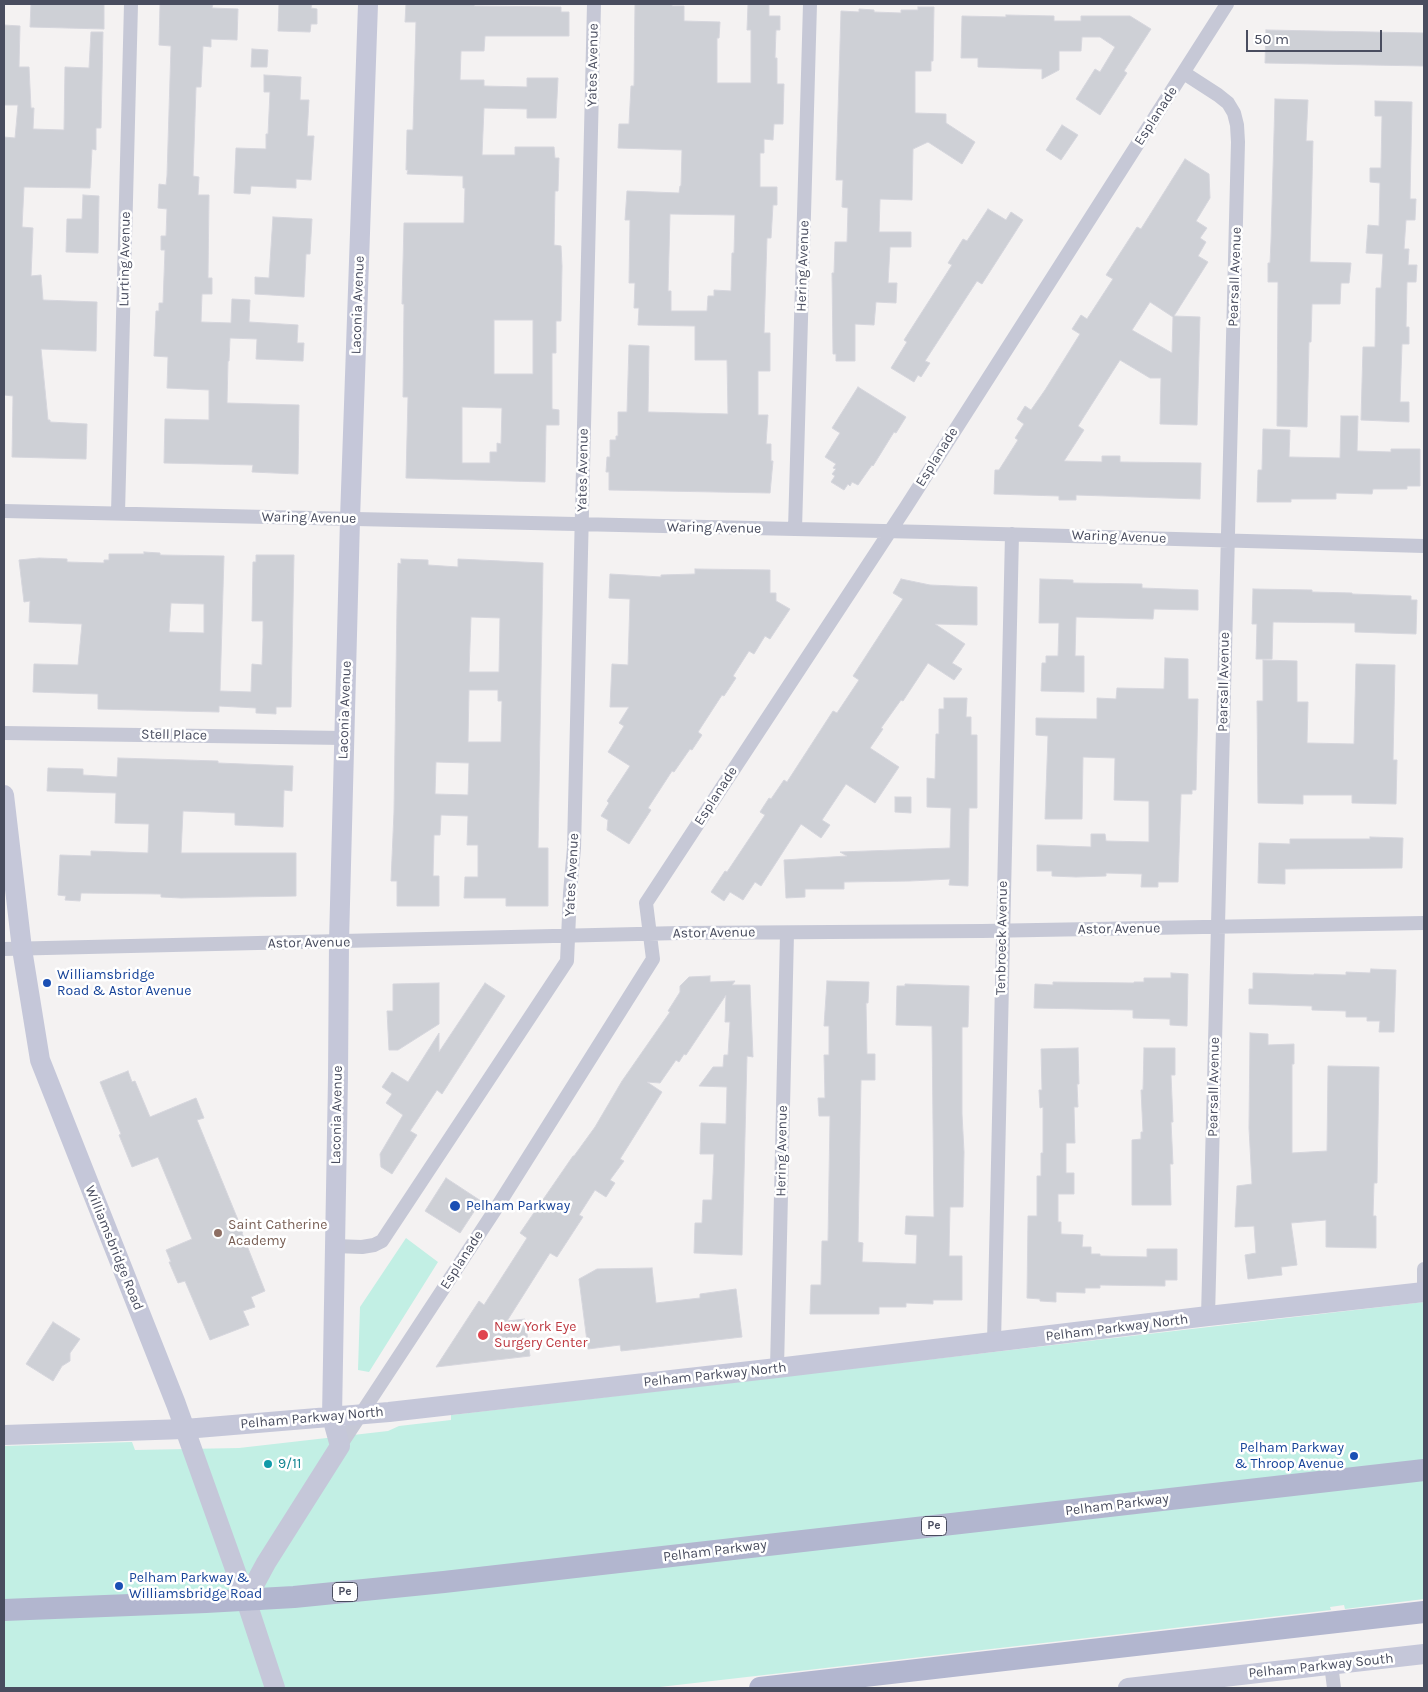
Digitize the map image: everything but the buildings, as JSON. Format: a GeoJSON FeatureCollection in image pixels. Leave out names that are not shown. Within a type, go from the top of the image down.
{"type":"FeatureCollection","features":[{"type":"Feature","properties":{"kind":"main road","name":"Pelham Parkway"},"geometry":{"type":"LineString","coordinates":[[4,1610],[294,1597],[444,1582],[1424,1470]]}},
{"type":"Feature","properties":{"kind":"main road"},"geometry":{"type":"LineString","coordinates":[[760,1688],[1424,1612]]}},
{"type":"Feature","properties":{"kind":"street","name":"Lurting Avenue"},"geometry":{"type":"LineString","coordinates":[[118,514],[131,4]]}},
{"type":"Feature","properties":{"kind":"street","name":"Laconia Avenue"},"geometry":{"type":"LineString","coordinates":[[340,1446],[332,1417],[339,942],[350,519],[368,4]]}},
{"type":"Feature","properties":{"kind":"street","name":"Yates Avenue"},"geometry":{"type":"LineString","coordinates":[[568,936],[574,848],[594,4]]}},
{"type":"Feature","properties":{"kind":"street","name":"Hering Avenue"},"geometry":{"type":"LineString","coordinates":[[796,529],[810,4]]}},
{"type":"Feature","properties":{"kind":"street","name":"Esplanade"},"geometry":{"type":"LineString","coordinates":[[246,1600],[270,1557],[360,1414],[497,1207],[653,959],[646,903],[889,531],[1227,4]]}},
{"type":"Feature","properties":{"kind":"street","name":"Pearsall Avenue"},"geometry":{"type":"LineString","coordinates":[[1184,73],[1228,103],[1234,113],[1238,142],[1208,1316]]}},
{"type":"Feature","properties":{"kind":"street","name":"Waring Avenue"},"geometry":{"type":"LineString","coordinates":[[4,511],[1012,534],[1424,546]]}},
{"type":"Feature","properties":{"kind":"street","name":"Tenbroeck Avenue"},"geometry":{"type":"LineString","coordinates":[[994,1343],[1012,534]]}},
{"type":"Feature","properties":{"kind":"street","name":"Stell Place"},"geometry":{"type":"LineString","coordinates":[[4,733],[344,738]]}},
{"type":"Feature","properties":{"kind":"street","name":"Williamsbridge Road"},"geometry":{"type":"LineString","coordinates":[[4,795],[13,949],[40,1060],[185,1429],[275,1688]]}},
{"type":"Feature","properties":{"kind":"street","name":"Astor Avenue"},"geometry":{"type":"LineString","coordinates":[[13,949],[650,934],[1002,931],[1424,923]]}},
{"type":"Feature","properties":{"kind":"street","name":"Hering Avenue"},"geometry":{"type":"LineString","coordinates":[[777,1368],[786,933]]}},
{"type":"Feature","properties":{"kind":"street"},"geometry":{"type":"LineString","coordinates":[[334,1246],[362,1247],[374,1245],[382,1241],[567,961],[568,936]]}},
{"type":"Feature","properties":{"kind":"street"},"geometry":{"type":"LineString","coordinates":[[1424,1269],[1424,1292]]}},
{"type":"Feature","properties":{"kind":"street","name":"Pelham Parkway North"},"geometry":{"type":"LineString","coordinates":[[4,1435],[185,1429],[332,1417],[777,1368],[1424,1292]]}},
{"type":"Feature","properties":{"kind":"street","name":"Pelham Parkway South"},"geometry":{"type":"LineString","coordinates":[[1128,1688],[1424,1654]]}},
{"type":"Feature","properties":{"kind":"street"},"geometry":{"type":"LineString","coordinates":[[1331,1664],[1334,1688]]}},
{"type":"Feature","properties":{"kind":"green space"},"geometry":{"type":"Polygon","coordinates":[[[406,1238],[438,1262],[369,1372],[358,1370],[360,1307],[406,1238]]]}},
{"type":"Feature","properties":{"kind":"green space"},"geometry":{"type":"Polygon","coordinates":[[[1424,1302],[1424,1599],[1345,1609],[1344,1605],[1330,1607],[1331,1610],[651,1688],[4,1688],[4,1446],[132,1442],[135,1450],[239,1448],[388,1431],[399,1426],[451,1420],[451,1415],[1424,1302]]]}},
{"type":"Feature","properties":{"kind":"place","name":"Williamsbridge Road & Astor Avenue"},"geometry":{"type":"Point","coordinates":[47,983]}},
{"type":"Feature","properties":{"kind":"place","name":"Pelham Parkway"},"geometry":{"type":"Point","coordinates":[455,1206]}},
{"type":"Feature","properties":{"kind":"place","name":"Saint Catherine Academy"},"geometry":{"type":"Point","coordinates":[218,1233]}},
{"type":"Feature","properties":{"kind":"place","name":"New York Eye Surgery Center"},"geometry":{"type":"Point","coordinates":[483,1335]}},
{"type":"Feature","properties":{"kind":"place","name":"Pelham Parkway & Throop Avenue"},"geometry":{"type":"Point","coordinates":[1354,1456]}},
{"type":"Feature","properties":{"kind":"place","name":"9/11"},"geometry":{"type":"Point","coordinates":[268,1464]}},
{"type":"Feature","properties":{"kind":"place","name":"Pelham Parkway & Williamsbridge Road"},"geometry":{"type":"Point","coordinates":[119,1586]}}]}
